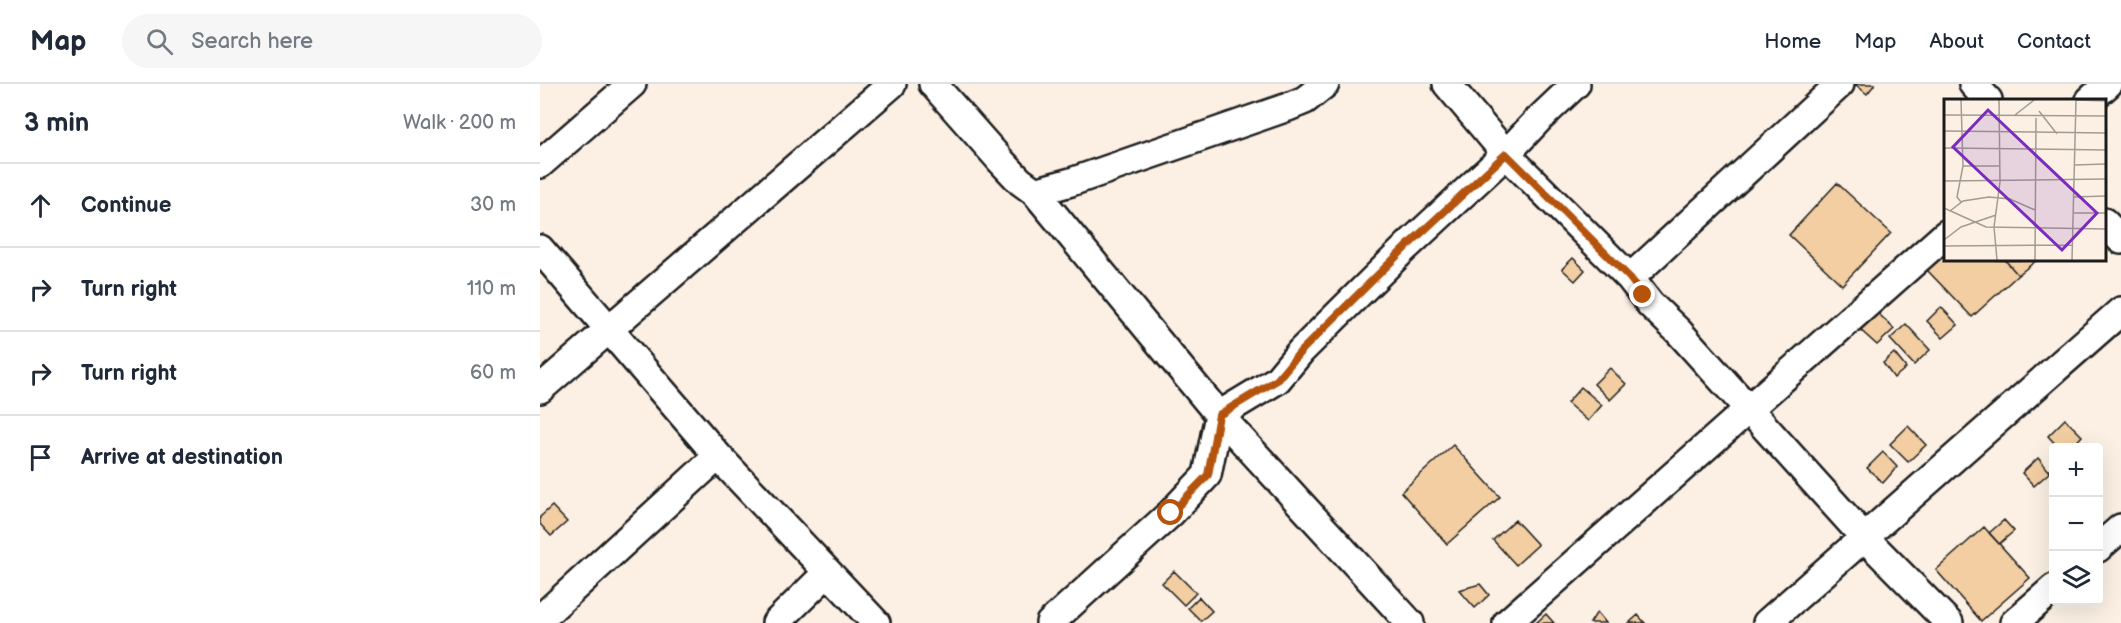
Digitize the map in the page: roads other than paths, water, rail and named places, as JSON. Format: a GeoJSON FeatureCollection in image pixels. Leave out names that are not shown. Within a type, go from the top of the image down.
{"type":"FeatureCollection","features":[{"type":"Feature","properties":{"kind":"street"},"geometry":{"type":"LineString","coordinates":[[540,164],[632,84]]}},
{"type":"Feature","properties":{"kind":"street"},"geometry":{"type":"LineString","coordinates":[[540,389],[892,84]]}},
{"type":"Feature","properties":{"kind":"street"},"geometry":{"type":"LineString","coordinates":[[933,84],[1001,161],[1020,181],[1035,192],[1219,415],[1410,623]]}},
{"type":"Feature","properties":{"kind":"street"},"geometry":{"type":"LineString","coordinates":[[1035,192],[1071,182],[1288,107],[1305,100],[1326,84]]}},
{"type":"Feature","properties":{"kind":"street"},"geometry":{"type":"LineString","coordinates":[[1447,84],[1506,154],[1630,278],[1650,304],[1679,332],[1864,537],[1949,623]]}},
{"type":"Feature","properties":{"kind":"street"},"geometry":{"type":"LineString","coordinates":[[1050,623],[1171,513],[1208,475],[1219,415],[1277,380],[1309,343],[1576,84]]}},
{"type":"Feature","properties":{"kind":"street"},"geometry":{"type":"LineString","coordinates":[[1630,278],[1840,84]]}},
{"type":"Feature","properties":{"kind":"street"},"geometry":{"type":"LineString","coordinates":[[1973,84],[1987,99]]}},
{"type":"Feature","properties":{"kind":"street"},"geometry":{"type":"LineString","coordinates":[[2091,99],[2108,84]]}},
{"type":"Feature","properties":{"kind":"street"},"geometry":{"type":"LineString","coordinates":[[2106,224],[2121,240]]}},
{"type":"Feature","properties":{"kind":"street"},"geometry":{"type":"LineString","coordinates":[[1507,623],[1944,236]]}},
{"type":"Feature","properties":{"kind":"street"},"geometry":{"type":"LineString","coordinates":[[540,249],[718,456],[876,623]]}},
{"type":"Feature","properties":{"kind":"street"},"geometry":{"type":"LineString","coordinates":[[1767,623],[2121,311]]}},
{"type":"Feature","properties":{"kind":"street"},"geometry":{"type":"LineString","coordinates":[[540,619],[718,456]]}},
{"type":"Feature","properties":{"kind":"street"},"geometry":{"type":"LineString","coordinates":[[2103,544],[2121,528]]}},
{"type":"Feature","properties":{"kind":"street"},"geometry":{"type":"LineString","coordinates":[[776,623],[827,573]]}},
{"type":"Feature","properties":{"kind":"street"},"geometry":{"type":"LineString","coordinates":[[2014,623],[2049,592]]}}]}
